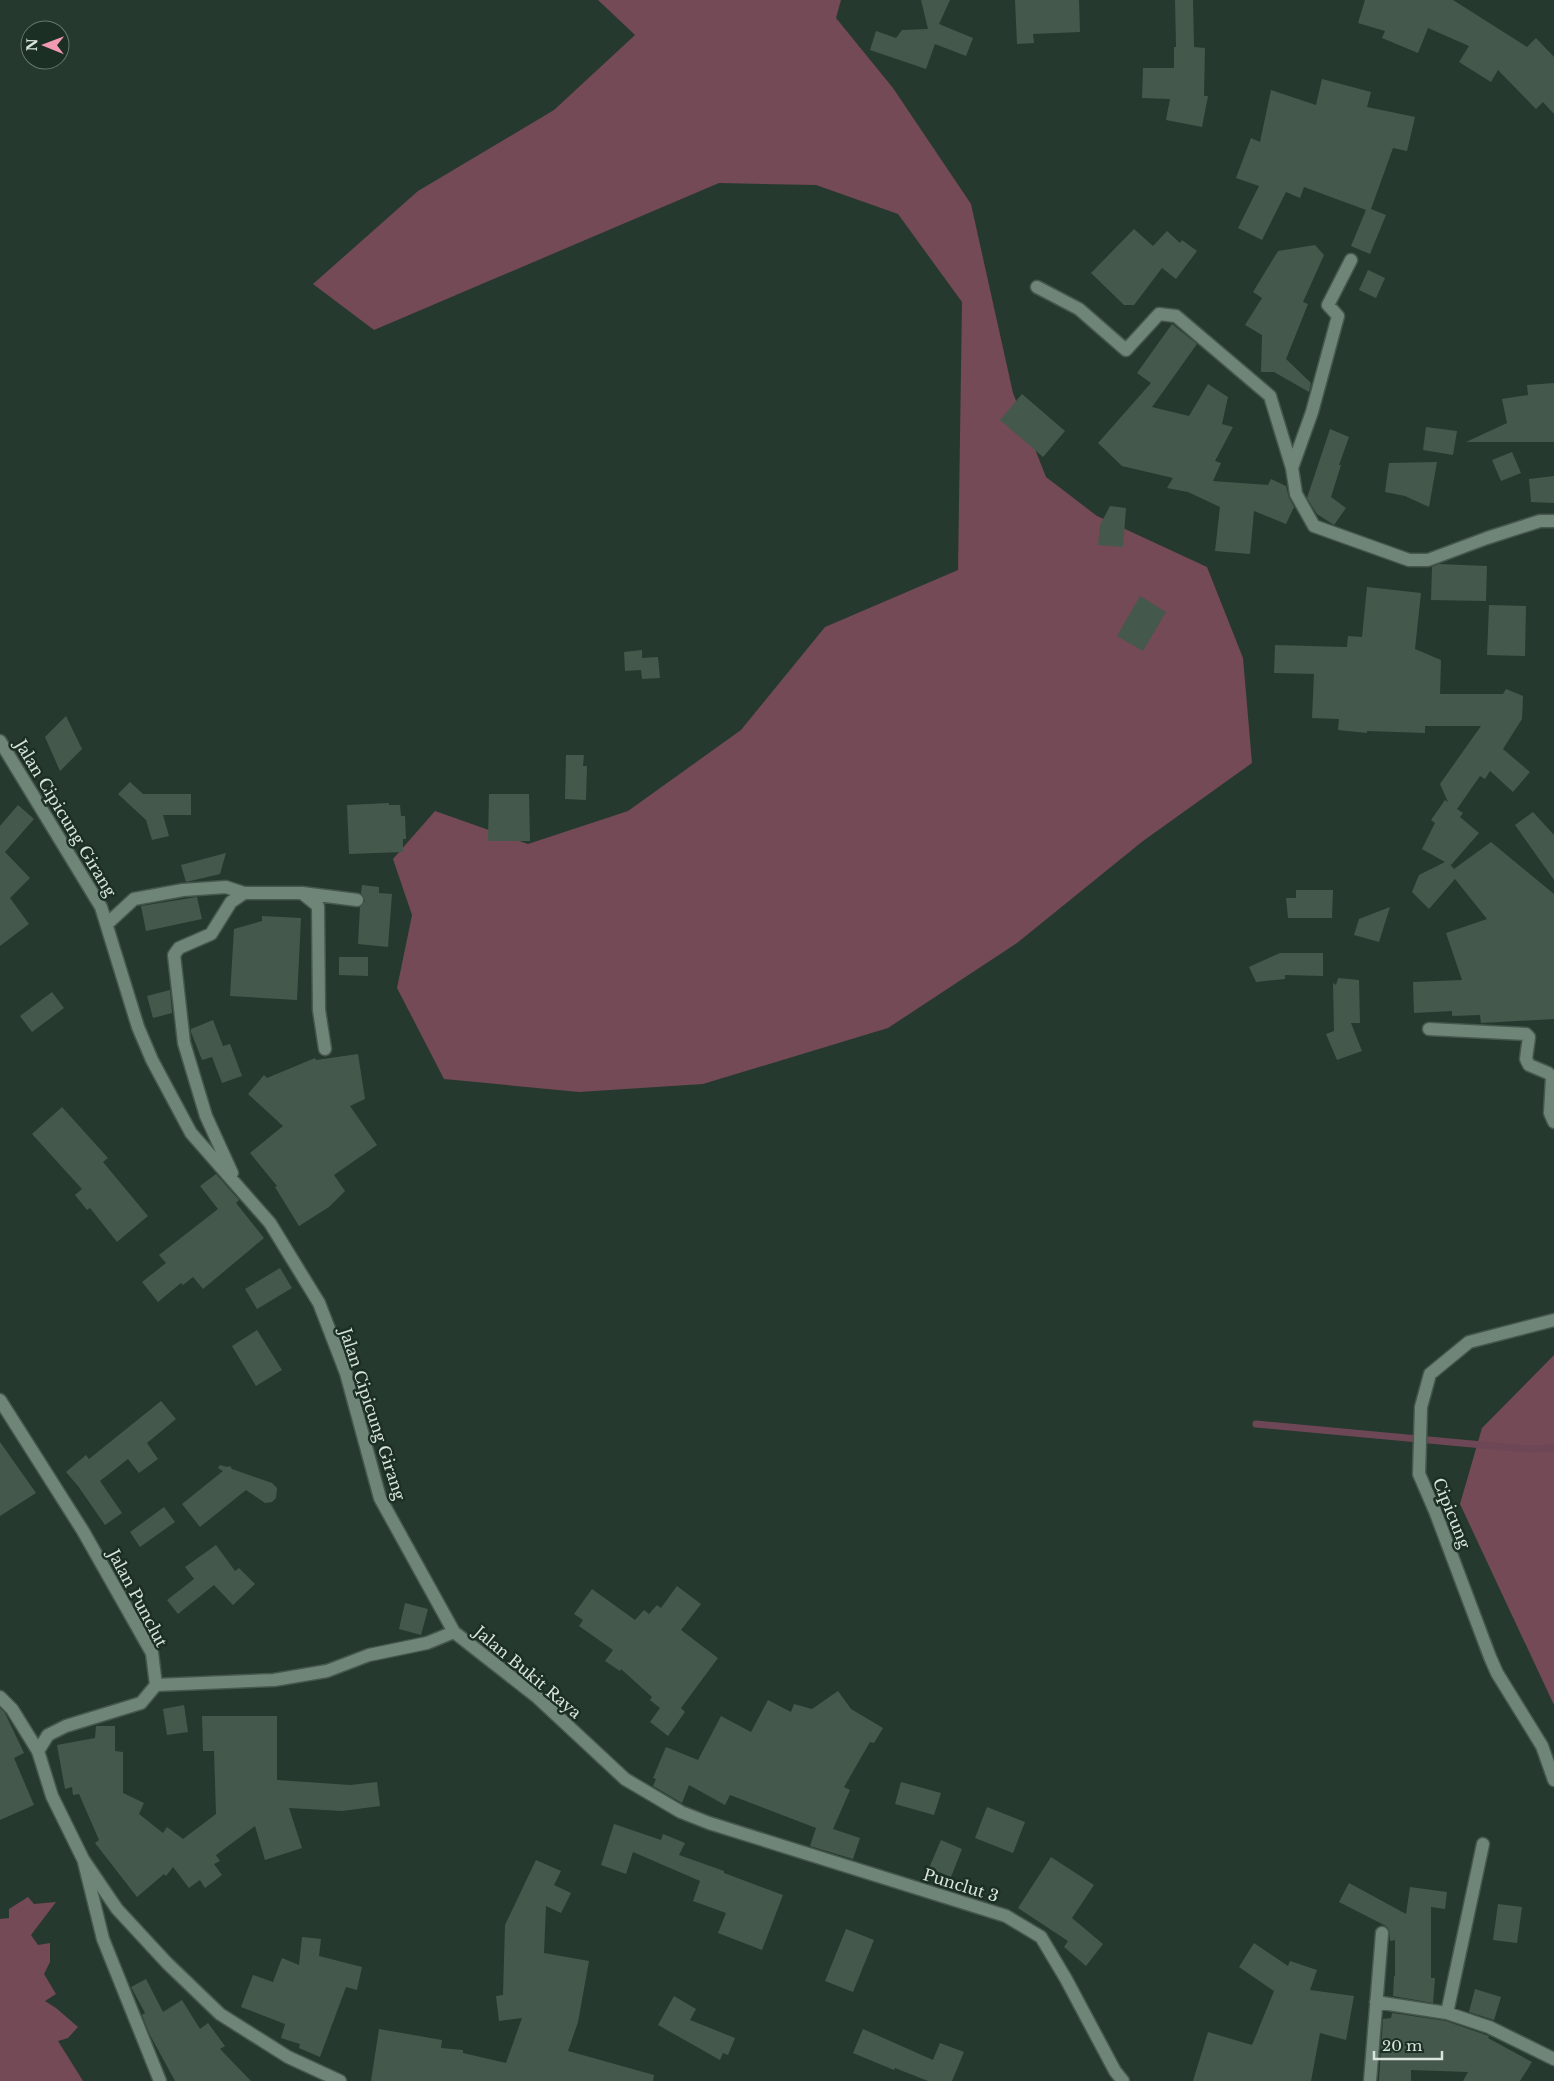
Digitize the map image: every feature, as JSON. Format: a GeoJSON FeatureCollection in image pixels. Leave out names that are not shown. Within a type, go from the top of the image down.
{"type":"FeatureCollection","features":[{"type":"Feature","properties":{"kind":"street"},"geometry":{"type":"LineString","coordinates":[[1292,468],[1312,412],[1338,316],[1328,305],[1351,260]]}},
{"type":"Feature","properties":{"kind":"street"},"geometry":{"type":"LineString","coordinates":[[1037,287],[1079,309],[1126,350],[1159,314],[1176,316],[1270,396],[1292,468],[1296,494],[1314,526],[1409,560],[1428,560],[1487,538],[1540,522],[1554,521]]}},
{"type":"Feature","properties":{"kind":"street","name":"Jalan Cipicung Girang"},"geometry":{"type":"LineString","coordinates":[[0,741],[101,907],[138,1027],[152,1060],[191,1133],[270,1223],[319,1303],[346,1373],[380,1498],[454,1632]]}},
{"type":"Feature","properties":{"kind":"street"},"geometry":{"type":"LineString","coordinates":[[107,924],[134,899],[182,890],[226,887],[244,893],[302,893],[356,900]]}},
{"type":"Feature","properties":{"kind":"street"},"geometry":{"type":"LineString","coordinates":[[238,1187],[206,1116],[184,1043],[174,955],[179,948],[211,934],[231,902],[244,893]]}},
{"type":"Feature","properties":{"kind":"street"},"geometry":{"type":"LineString","coordinates":[[302,893],[318,906],[319,1010],[325,1049]]}},
{"type":"Feature","properties":{"kind":"street"},"geometry":{"type":"LineString","coordinates":[[1429,1029],[1526,1034],[1529,1037],[1526,1059],[1528,1064],[1548,1073],[1552,1077],[1550,1114],[1554,1122]]}},
{"type":"Feature","properties":{"kind":"street","name":"Cipicung"},"geometry":{"type":"LineString","coordinates":[[1554,1320],[1469,1342],[1430,1374],[1421,1407],[1419,1474],[1497,1673],[1542,1746],[1554,1780]]}},
{"type":"Feature","properties":{"kind":"street","name":"Jalan Punclut"},"geometry":{"type":"LineString","coordinates":[[0,1400],[83,1531],[152,1653],[156,1685]]}},
{"type":"Feature","properties":{"kind":"street","name":"Jalan Bukit Raya"},"geometry":{"type":"LineString","coordinates":[[156,1685],[274,1680],[309,1674],[327,1670],[369,1655],[427,1643],[454,1632],[537,1697],[625,1779],[681,1812],[709,1823]]}},
{"type":"Feature","properties":{"kind":"street"},"geometry":{"type":"LineString","coordinates":[[38,1751],[48,1735],[66,1726],[141,1703],[156,1685]]}},
{"type":"Feature","properties":{"kind":"street"},"geometry":{"type":"LineString","coordinates":[[0,1696],[12,1709],[38,1751],[52,1796],[83,1859],[117,1909],[167,1963],[220,2014],[288,2058],[340,2081]]}},
{"type":"Feature","properties":{"kind":"street","name":"Punclut 3"},"geometry":{"type":"LineString","coordinates":[[709,1823],[1006,1916],[1041,1937],[1066,1979],[1115,2071],[1123,2081]]}},
{"type":"Feature","properties":{"kind":"street"},"geometry":{"type":"LineString","coordinates":[[1447,2013],[1483,1844]]}},
{"type":"Feature","properties":{"kind":"street"},"geometry":{"type":"LineString","coordinates":[[83,1859],[103,1939],[160,2081]]}},
{"type":"Feature","properties":{"kind":"street"},"geometry":{"type":"LineString","coordinates":[[1370,2081],[1382,1933]]}},
{"type":"Feature","properties":{"kind":"street"},"geometry":{"type":"LineString","coordinates":[[1376,2002],[1447,2013],[1490,2027],[1554,2059]]}},
{"type":"Feature","properties":{"kind":"shaded area"},"geometry":{"type":"Polygon","coordinates":[[[598,0],[841,0],[836,18],[893,88],[971,204],[1013,393],[1046,477],[1097,516],[1207,567],[1243,658],[1252,763],[1143,841],[1017,943],[888,1028],[703,1084],[579,1092],[444,1079],[397,988],[412,915],[393,859],[435,811],[528,844],[628,811],[741,730],[825,627],[958,570],[962,302],[898,214],[816,185],[719,183],[374,330],[313,284],[418,191],[554,110],[635,35],[598,0]]]}},
{"type":"Feature","properties":{"kind":"shaded area"},"geometry":{"type":"Polygon","coordinates":[[[1554,1355],[1554,1705],[1460,1504],[1482,1428],[1554,1355]]]}},
{"type":"Feature","properties":{"kind":"shaded area"},"geometry":{"type":"Polygon","coordinates":[[[28,1897],[34,1904],[56,1902],[31,1935],[38,1945],[50,1943],[50,1962],[44,1974],[56,1994],[45,2001],[78,2027],[68,2038],[58,2041],[83,2081],[0,2081],[0,1919],[9,1918],[9,1909],[28,1897]]]}},
{"type":"Feature","properties":{"kind":"building"},"geometry":{"type":"Polygon","coordinates":[[[921,0],[950,0],[939,24],[973,38],[966,56],[935,44],[926,69],[870,50],[876,31],[896,38],[902,30],[928,29],[921,0]]]}},
{"type":"Feature","properties":{"kind":"building"},"geometry":{"type":"Polygon","coordinates":[[[1015,0],[1079,0],[1080,32],[1033,34],[1034,43],[1017,44],[1015,0]]]}},
{"type":"Feature","properties":{"kind":"building"},"geometry":{"type":"Polygon","coordinates":[[[1175,0],[1193,0],[1194,47],[1205,48],[1204,96],[1208,96],[1202,127],[1166,120],[1170,99],[1142,98],[1143,68],[1174,68],[1174,47],[1176,47],[1175,0]]]}},
{"type":"Feature","properties":{"kind":"building"},"geometry":{"type":"Polygon","coordinates":[[[1365,0],[1453,0],[1527,47],[1536,38],[1554,57],[1554,114],[1543,102],[1536,109],[1498,70],[1491,82],[1459,62],[1469,46],[1428,28],[1418,53],[1382,38],[1385,31],[1358,23],[1365,0]]]}},
{"type":"Feature","properties":{"kind":"building"},"geometry":{"type":"Polygon","coordinates":[[[1322,79],[1371,92],[1367,107],[1415,117],[1407,151],[1393,148],[1371,209],[1386,215],[1370,254],[1351,246],[1366,210],[1304,187],[1300,198],[1286,192],[1262,240],[1238,228],[1259,186],[1236,178],[1251,138],[1260,142],[1271,90],[1316,105],[1322,79]]]}},
{"type":"Feature","properties":{"kind":"building"},"geometry":{"type":"Polygon","coordinates":[[[1134,229],[1153,246],[1167,231],[1180,243],[1182,240],[1197,251],[1176,279],[1162,268],[1134,305],[1124,305],[1091,273],[1134,229]]]}},
{"type":"Feature","properties":{"kind":"building"},"geometry":{"type":"Polygon","coordinates":[[[1315,245],[1324,255],[1303,302],[1308,304],[1286,359],[1311,383],[1309,392],[1274,372],[1261,372],[1262,335],[1245,325],[1262,298],[1253,292],[1278,251],[1315,245]]]}},
{"type":"Feature","properties":{"kind":"building"},"geometry":{"type":"Polygon","coordinates":[[[1368,270],[1385,278],[1376,298],[1359,290],[1368,270]]]}},
{"type":"Feature","properties":{"kind":"building"},"geometry":{"type":"Polygon","coordinates":[[[1172,324],[1197,344],[1152,407],[1189,416],[1208,384],[1228,397],[1222,424],[1233,427],[1215,461],[1221,463],[1213,481],[1268,485],[1271,479],[1286,486],[1294,507],[1286,524],[1254,511],[1250,554],[1215,551],[1220,507],[1188,492],[1167,488],[1173,478],[1122,466],[1098,443],[1151,383],[1137,373],[1172,324]]]}},
{"type":"Feature","properties":{"kind":"building"},"geometry":{"type":"Polygon","coordinates":[[[1554,383],[1554,442],[1466,442],[1507,423],[1502,399],[1528,395],[1527,385],[1554,383]]]}},
{"type":"Feature","properties":{"kind":"building"},"geometry":{"type":"Polygon","coordinates":[[[1022,394],[1065,431],[1043,457],[1000,420],[1022,394]]]}},
{"type":"Feature","properties":{"kind":"building"},"geometry":{"type":"Polygon","coordinates":[[[1426,427],[1457,431],[1453,455],[1423,450],[1426,427]]]}},
{"type":"Feature","properties":{"kind":"building"},"geometry":{"type":"Polygon","coordinates":[[[1330,429],[1349,437],[1339,465],[1341,465],[1331,497],[1346,508],[1334,525],[1317,514],[1307,498],[1330,429]]]}},
{"type":"Feature","properties":{"kind":"building"},"geometry":{"type":"Polygon","coordinates":[[[1512,452],[1521,473],[1501,481],[1492,460],[1512,452]]]}},
{"type":"Feature","properties":{"kind":"building"},"geometry":{"type":"Polygon","coordinates":[[[1437,462],[1429,507],[1405,496],[1385,492],[1389,463],[1437,462]]]}},
{"type":"Feature","properties":{"kind":"building"},"geometry":{"type":"Polygon","coordinates":[[[1554,476],[1554,503],[1531,502],[1529,479],[1554,476]]]}},
{"type":"Feature","properties":{"kind":"building"},"geometry":{"type":"Polygon","coordinates":[[[1110,506],[1126,508],[1123,547],[1098,545],[1100,525],[1110,506]]]}},
{"type":"Feature","properties":{"kind":"building"},"geometry":{"type":"Polygon","coordinates":[[[1439,564],[1487,566],[1486,601],[1431,600],[1432,567],[1439,564]]]}},
{"type":"Feature","properties":{"kind":"building"},"geometry":{"type":"Polygon","coordinates":[[[1367,587],[1421,593],[1415,649],[1441,660],[1440,694],[1503,694],[1506,689],[1523,696],[1522,719],[1503,749],[1530,772],[1513,792],[1490,771],[1485,779],[1480,776],[1457,809],[1463,813],[1460,817],[1479,833],[1451,865],[1449,863],[1454,869],[1491,842],[1554,894],[1554,1019],[1481,1023],[1480,1015],[1452,1016],[1452,1011],[1414,1013],[1413,982],[1462,980],[1446,933],[1487,919],[1455,879],[1429,909],[1412,892],[1419,875],[1445,862],[1422,849],[1435,823],[1431,820],[1445,800],[1448,802],[1440,784],[1481,726],[1425,726],[1425,733],[1367,731],[1367,733],[1338,730],[1339,719],[1312,718],[1314,674],[1274,673],[1275,645],[1347,647],[1348,636],[1362,637],[1367,587]]]}},
{"type":"Feature","properties":{"kind":"building"},"geometry":{"type":"Polygon","coordinates":[[[1140,596],[1166,612],[1143,651],[1117,636],[1140,596]]]}},
{"type":"Feature","properties":{"kind":"building"},"geometry":{"type":"Polygon","coordinates":[[[1489,605],[1526,606],[1525,656],[1487,655],[1489,605]]]}},
{"type":"Feature","properties":{"kind":"building"},"geometry":{"type":"Polygon","coordinates":[[[642,650],[642,658],[658,657],[660,678],[642,679],[641,670],[625,671],[624,652],[642,650]]]}},
{"type":"Feature","properties":{"kind":"building"},"geometry":{"type":"Polygon","coordinates":[[[66,716],[82,749],[60,771],[45,737],[66,716]]]}},
{"type":"Feature","properties":{"kind":"building"},"geometry":{"type":"Polygon","coordinates":[[[566,755],[584,755],[583,766],[587,766],[586,800],[565,799],[566,755]]]}},
{"type":"Feature","properties":{"kind":"building"},"geometry":{"type":"Polygon","coordinates":[[[130,782],[143,794],[191,794],[191,815],[163,815],[169,836],[152,840],[146,820],[118,794],[130,782]]]}},
{"type":"Feature","properties":{"kind":"building"},"geometry":{"type":"Polygon","coordinates":[[[489,794],[529,794],[530,841],[488,841],[489,794]]]}},
{"type":"Feature","properties":{"kind":"building"},"geometry":{"type":"Polygon","coordinates":[[[389,803],[389,805],[400,805],[401,816],[405,816],[406,839],[403,839],[403,852],[349,854],[347,805],[389,803]]]}},
{"type":"Feature","properties":{"kind":"building"},"geometry":{"type":"Polygon","coordinates":[[[18,805],[34,819],[5,852],[30,878],[10,898],[29,924],[0,946],[0,826],[18,805]]]}},
{"type":"Feature","properties":{"kind":"building"},"geometry":{"type":"Polygon","coordinates":[[[1533,812],[1554,835],[1554,880],[1515,825],[1533,812]]]}},
{"type":"Feature","properties":{"kind":"building"},"geometry":{"type":"Polygon","coordinates":[[[226,853],[220,874],[186,882],[181,865],[226,853]]]}},
{"type":"Feature","properties":{"kind":"building"},"geometry":{"type":"Polygon","coordinates":[[[362,885],[379,887],[379,893],[392,894],[388,947],[358,944],[360,907],[365,901],[361,893],[362,885]]]}},
{"type":"Feature","properties":{"kind":"building"},"geometry":{"type":"Polygon","coordinates":[[[1296,890],[1333,890],[1332,918],[1288,918],[1286,898],[1296,898],[1296,890]]]}},
{"type":"Feature","properties":{"kind":"building"},"geometry":{"type":"Polygon","coordinates":[[[197,897],[202,919],[146,931],[141,906],[197,897]]]}},
{"type":"Feature","properties":{"kind":"building"},"geometry":{"type":"Polygon","coordinates":[[[1390,907],[1379,942],[1354,935],[1359,919],[1390,907]]]}},
{"type":"Feature","properties":{"kind":"building"},"geometry":{"type":"Polygon","coordinates":[[[262,916],[301,918],[297,1000],[230,996],[234,929],[262,921],[262,916]]]}},
{"type":"Feature","properties":{"kind":"building"},"geometry":{"type":"Polygon","coordinates":[[[1280,953],[1323,953],[1323,976],[1285,975],[1285,979],[1256,982],[1249,967],[1280,953]]]}},
{"type":"Feature","properties":{"kind":"building"},"geometry":{"type":"Polygon","coordinates":[[[339,957],[368,957],[368,976],[339,975],[339,957]]]}},
{"type":"Feature","properties":{"kind":"building"},"geometry":{"type":"Polygon","coordinates":[[[1338,978],[1359,980],[1360,1023],[1351,1023],[1362,1051],[1337,1060],[1326,1034],[1334,1031],[1333,983],[1336,985],[1338,978]]]}},
{"type":"Feature","properties":{"kind":"building"},"geometry":{"type":"Polygon","coordinates":[[[170,990],[172,1013],[153,1018],[147,996],[170,990]]]}},
{"type":"Feature","properties":{"kind":"building"},"geometry":{"type":"Polygon","coordinates":[[[52,992],[64,1008],[32,1032],[20,1016],[52,992]]]}},
{"type":"Feature","properties":{"kind":"building"},"geometry":{"type":"Polygon","coordinates":[[[213,1020],[223,1046],[230,1044],[242,1076],[222,1083],[212,1057],[202,1060],[191,1032],[191,1029],[213,1020]]]}},
{"type":"Feature","properties":{"kind":"building"},"geometry":{"type":"Polygon","coordinates":[[[358,1054],[365,1099],[350,1106],[377,1145],[334,1175],[345,1191],[329,1207],[299,1226],[275,1187],[277,1186],[250,1153],[283,1126],[248,1094],[264,1075],[267,1078],[315,1058],[316,1060],[358,1054]]]}},
{"type":"Feature","properties":{"kind":"building"},"geometry":{"type":"Polygon","coordinates":[[[62,1107],[108,1158],[103,1162],[148,1216],[117,1242],[90,1208],[87,1210],[75,1195],[82,1189],[32,1134],[62,1107]]]}},
{"type":"Feature","properties":{"kind":"building"},"geometry":{"type":"Polygon","coordinates":[[[216,1174],[239,1200],[236,1203],[264,1238],[203,1289],[193,1277],[183,1285],[181,1283],[158,1302],[142,1282],[166,1263],[159,1255],[218,1209],[200,1186],[216,1174]]]}},
{"type":"Feature","properties":{"kind":"building"},"geometry":{"type":"Polygon","coordinates":[[[280,1268],[292,1288],[257,1309],[245,1289],[280,1268]]]}},
{"type":"Feature","properties":{"kind":"building"},"geometry":{"type":"Polygon","coordinates":[[[257,1330],[282,1370],[256,1386],[232,1346],[257,1330]]]}},
{"type":"Feature","properties":{"kind":"building"},"geometry":{"type":"Polygon","coordinates":[[[161,1401],[176,1419],[147,1443],[158,1459],[139,1473],[128,1459],[100,1481],[122,1513],[105,1525],[66,1472],[86,1455],[89,1459],[161,1401]]]}},
{"type":"Feature","properties":{"kind":"building"},"geometry":{"type":"Polygon","coordinates":[[[0,1442],[36,1493],[0,1516],[0,1442]]]}},
{"type":"Feature","properties":{"kind":"building"},"geometry":{"type":"Polygon","coordinates":[[[220,1465],[230,1466],[232,1469],[272,1483],[277,1488],[276,1498],[272,1502],[265,1503],[246,1490],[200,1527],[182,1504],[223,1471],[218,1468],[220,1465]]]}},
{"type":"Feature","properties":{"kind":"building"},"geometry":{"type":"Polygon","coordinates":[[[164,1507],[175,1522],[140,1547],[130,1532],[164,1507]]]}},
{"type":"Feature","properties":{"kind":"building"},"geometry":{"type":"Polygon","coordinates":[[[216,1545],[235,1571],[239,1568],[255,1584],[233,1605],[214,1585],[178,1614],[167,1600],[194,1579],[185,1567],[216,1545]]]}},
{"type":"Feature","properties":{"kind":"building"},"geometry":{"type":"Polygon","coordinates":[[[677,1586],[701,1604],[681,1630],[718,1658],[681,1708],[685,1712],[668,1736],[650,1722],[660,1708],[650,1700],[652,1697],[621,1669],[620,1671],[605,1661],[613,1650],[579,1626],[583,1620],[574,1614],[592,1589],[635,1620],[644,1610],[649,1614],[657,1605],[661,1608],[677,1586]]]}},
{"type":"Feature","properties":{"kind":"building"},"geometry":{"type":"Polygon","coordinates":[[[405,1603],[428,1609],[421,1635],[399,1629],[405,1603]]]}},
{"type":"Feature","properties":{"kind":"building"},"geometry":{"type":"Polygon","coordinates":[[[838,1691],[851,1709],[883,1728],[874,1743],[870,1742],[844,1787],[850,1790],[833,1829],[860,1838],[853,1859],[810,1846],[816,1828],[730,1795],[725,1805],[689,1785],[682,1803],[653,1786],[656,1779],[653,1778],[666,1747],[698,1760],[721,1716],[751,1732],[768,1700],[791,1712],[794,1704],[812,1709],[838,1691]]]}},
{"type":"Feature","properties":{"kind":"building"},"geometry":{"type":"Polygon","coordinates":[[[184,1705],[188,1732],[167,1735],[163,1709],[184,1705]]]}},
{"type":"Feature","properties":{"kind":"building"},"geometry":{"type":"Polygon","coordinates":[[[0,1708],[5,1713],[24,1753],[14,1758],[34,1805],[0,1820],[0,1708]]]}},
{"type":"Feature","properties":{"kind":"building"},"geometry":{"type":"Polygon","coordinates":[[[202,1716],[277,1716],[277,1780],[350,1785],[377,1782],[380,1806],[342,1811],[289,1808],[302,1848],[265,1860],[255,1826],[216,1855],[220,1861],[214,1864],[222,1875],[205,1888],[200,1880],[189,1888],[173,1867],[166,1876],[164,1874],[137,1897],[95,1843],[99,1840],[79,1794],[73,1795],[72,1787],[65,1789],[57,1745],[95,1738],[96,1726],[115,1726],[115,1751],[123,1752],[123,1793],[144,1803],[139,1814],[163,1833],[167,1827],[183,1839],[216,1814],[214,1751],[203,1751],[202,1716]]]}},
{"type":"Feature","properties":{"kind":"building"},"geometry":{"type":"Polygon","coordinates":[[[901,1782],[941,1793],[934,1815],[895,1804],[901,1782]]]}},
{"type":"Feature","properties":{"kind":"building"},"geometry":{"type":"Polygon","coordinates":[[[987,1807],[1025,1822],[1013,1853],[975,1838],[987,1807]]]}},
{"type":"Feature","properties":{"kind":"building"},"geometry":{"type":"Polygon","coordinates":[[[614,1824],[661,1840],[663,1834],[685,1843],[679,1855],[783,1895],[762,1950],[718,1933],[726,1913],[693,1901],[700,1881],[633,1852],[626,1874],[601,1865],[614,1824]]]}},
{"type":"Feature","properties":{"kind":"building"},"geometry":{"type":"Polygon","coordinates":[[[941,1840],[962,1849],[951,1877],[929,1868],[941,1840]]]}},
{"type":"Feature","properties":{"kind":"building"},"geometry":{"type":"Polygon","coordinates":[[[1051,1857],[1094,1885],[1072,1918],[1103,1944],[1086,1966],[1064,1947],[1068,1941],[1018,1908],[1051,1857]]]}},
{"type":"Feature","properties":{"kind":"building"},"geometry":{"type":"Polygon","coordinates":[[[536,1860],[561,1871],[554,1885],[571,1893],[561,1913],[546,1906],[544,1953],[589,1961],[578,2022],[568,2051],[654,2075],[653,2081],[371,2081],[379,2029],[442,2040],[441,2048],[463,2050],[463,2053],[506,2063],[522,2018],[499,2021],[496,1996],[503,1995],[505,1925],[536,1860]]]}},
{"type":"Feature","properties":{"kind":"building"},"geometry":{"type":"Polygon","coordinates":[[[1349,1883],[1406,1914],[1410,1887],[1447,1892],[1445,1909],[1431,1907],[1431,1978],[1435,1978],[1433,2003],[1393,1996],[1395,1940],[1390,1941],[1389,1930],[1386,1926],[1339,1902],[1349,1883]]]}},
{"type":"Feature","properties":{"kind":"building"},"geometry":{"type":"Polygon","coordinates":[[[1498,1904],[1522,1907],[1517,1943],[1493,1940],[1498,1904]]]}},
{"type":"Feature","properties":{"kind":"building"},"geometry":{"type":"Polygon","coordinates":[[[846,1929],[874,1940],[853,1992],[825,1981],[846,1929]]]}},
{"type":"Feature","properties":{"kind":"building"},"geometry":{"type":"Polygon","coordinates":[[[302,1937],[321,1939],[319,1956],[362,1967],[357,1990],[346,1987],[320,2057],[299,2048],[300,2044],[281,2038],[285,2024],[241,2007],[253,1975],[273,1982],[282,1958],[299,1965],[302,1937]]]}},
{"type":"Feature","properties":{"kind":"building"},"geometry":{"type":"Polygon","coordinates":[[[1254,1943],[1288,1966],[1290,1961],[1317,1970],[1310,1990],[1354,1996],[1346,2040],[1320,2033],[1311,2081],[1193,2081],[1208,2032],[1252,2045],[1274,1991],[1239,1967],[1254,1943]]]}},
{"type":"Feature","properties":{"kind":"building"},"geometry":{"type":"Polygon","coordinates":[[[146,1979],[163,2012],[182,2000],[200,2029],[208,2023],[225,2046],[220,2049],[251,2081],[175,2081],[150,2035],[142,2015],[145,2013],[131,1987],[146,1979]]]}},
{"type":"Feature","properties":{"kind":"building"},"geometry":{"type":"Polygon","coordinates":[[[1475,1989],[1501,1997],[1494,2020],[1469,2012],[1475,1989]]]}},
{"type":"Feature","properties":{"kind":"building"},"geometry":{"type":"Polygon","coordinates":[[[674,1996],[696,2009],[690,2020],[735,2038],[728,2055],[723,2053],[720,2060],[658,2025],[674,1996]]]}},
{"type":"Feature","properties":{"kind":"building"},"geometry":{"type":"Polygon","coordinates":[[[1392,2013],[1446,2021],[1489,2036],[1488,2038],[1532,2062],[1520,2081],[1463,2081],[1468,2072],[1411,2070],[1411,2081],[1379,2081],[1383,2019],[1391,2018],[1392,2013]]]}},
{"type":"Feature","properties":{"kind":"building"},"geometry":{"type":"Polygon","coordinates":[[[863,2029],[933,2060],[940,2043],[964,2052],[952,2081],[928,2081],[895,2068],[894,2070],[853,2053],[863,2029]]]}},
{"type":"Feature","properties":{"kind":"waterway"},"geometry":{"type":"LineString","coordinates":[[1256,1424],[1527,1449],[1554,1448]]}}]}
